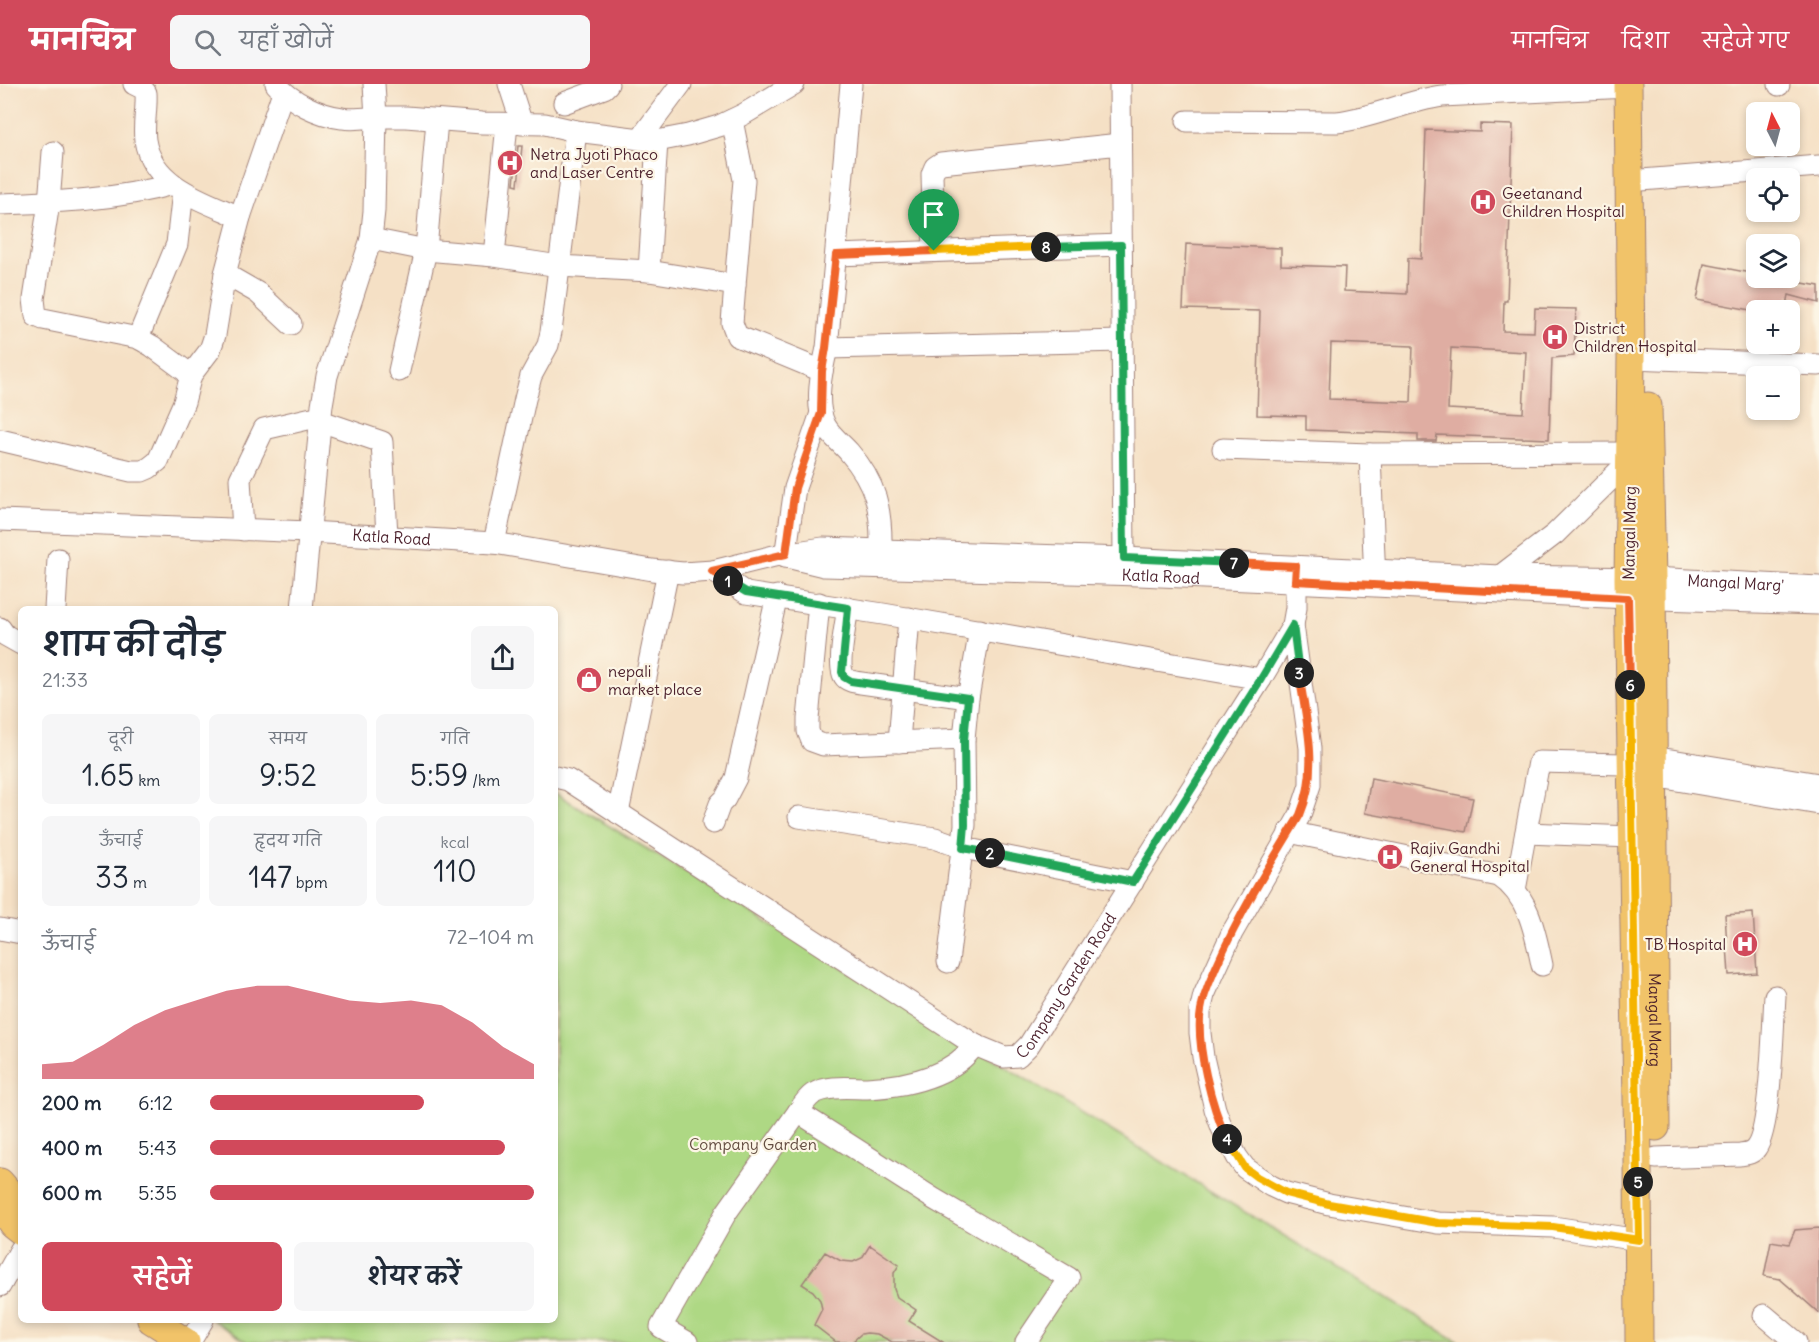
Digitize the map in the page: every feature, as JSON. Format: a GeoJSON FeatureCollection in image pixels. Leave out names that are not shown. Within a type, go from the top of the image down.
{"type":"FeatureCollection","features":[{"type":"Feature","properties":{"kind":"main road","name":"Mangal Marg"},"geometry":{"type":"LineString","coordinates":[[1635,85],[1639,180],[1640,588],[1632,837],[1639,1342]]}},
{"type":"Feature","properties":{"kind":"main road","name":"Mangal Marg"},"geometry":{"type":"LineString","coordinates":[[1639,358],[1630,456],[1653,767],[1658,1342]]}},
{"type":"Feature","properties":{"kind":"main road"},"geometry":{"type":"LineString","coordinates":[[0,1182],[14,1224]]}},
{"type":"Feature","properties":{"kind":"street"},"geometry":{"type":"LineString","coordinates":[[134,84],[146,93],[146,141],[152,162],[178,188],[240,218]]}},
{"type":"Feature","properties":{"kind":"street"},"geometry":{"type":"LineString","coordinates":[[302,606],[319,421],[327,376],[371,239],[374,211],[374,84]]}},
{"type":"Feature","properties":{"kind":"street"},"geometry":{"type":"LineString","coordinates":[[494,256],[514,124],[509,84]]}},
{"type":"Feature","properties":{"kind":"street"},"geometry":{"type":"LineString","coordinates":[[494,543],[531,376],[548,345],[551,332],[559,266],[570,129],[562,93],[604,88],[608,84]]}},
{"type":"Feature","properties":{"kind":"street"},"geometry":{"type":"LineString","coordinates":[[649,271],[649,140],[681,84]]}},
{"type":"Feature","properties":{"kind":"street"},"geometry":{"type":"LineString","coordinates":[[0,440],[131,471],[142,471],[158,461],[184,402],[191,375],[210,350],[215,335],[225,274],[280,88],[307,106],[345,119],[375,117],[545,124],[649,140],[688,135],[732,120],[794,84]]}},
{"type":"Feature","properties":{"kind":"street"},"geometry":{"type":"LineString","coordinates":[[783,555],[795,488],[821,413],[822,371],[836,255],[851,84]]}},
{"type":"Feature","properties":{"kind":"street"},"geometry":{"type":"LineString","coordinates":[[1120,84],[1122,340],[1135,564]]}},
{"type":"Feature","properties":{"kind":"street"},"geometry":{"type":"LineString","coordinates":[[1187,121],[1337,122],[1434,97],[1635,85]]}},
{"type":"Feature","properties":{"kind":"street"},"geometry":{"type":"LineString","coordinates":[[399,371],[426,250],[437,120]]}},
{"type":"Feature","properties":{"kind":"street"},"geometry":{"type":"LineString","coordinates":[[732,120],[744,180],[732,323],[737,336],[822,371]]}},
{"type":"Feature","properties":{"kind":"street"},"geometry":{"type":"LineString","coordinates":[[934,251],[932,174],[935,167],[941,163],[1120,144]]}},
{"type":"Feature","properties":{"kind":"street"},"geometry":{"type":"LineString","coordinates":[[53,152],[50,203],[34,299],[36,316],[138,338],[152,345],[191,375]]}},
{"type":"Feature","properties":{"kind":"street"},"geometry":{"type":"LineString","coordinates":[[1639,180],[1819,166]]}},
{"type":"Feature","properties":{"kind":"street"},"geometry":{"type":"LineString","coordinates":[[0,204],[50,203],[178,188]]}},
{"type":"Feature","properties":{"kind":"street"},"geometry":{"type":"LineString","coordinates":[[138,338],[177,244],[178,188]]}},
{"type":"Feature","properties":{"kind":"street"},"geometry":{"type":"LineString","coordinates":[[371,239],[426,250],[494,256],[559,266],[649,271],[735,285]]}},
{"type":"Feature","properties":{"kind":"street"},"geometry":{"type":"LineString","coordinates":[[836,255],[1121,245]]}},
{"type":"Feature","properties":{"kind":"street"},"geometry":{"type":"LineString","coordinates":[[225,274],[258,293],[291,324]]}},
{"type":"Feature","properties":{"kind":"street"},"geometry":{"type":"LineString","coordinates":[[826,348],[1122,340]]}},
{"type":"Feature","properties":{"kind":"street"},"geometry":{"type":"LineString","coordinates":[[1639,358],[1819,365]]}},
{"type":"Feature","properties":{"kind":"street"},"geometry":{"type":"LineString","coordinates":[[821,413],[826,426],[861,466],[871,482],[882,530],[881,550]]}},
{"type":"Feature","properties":{"kind":"street"},"geometry":{"type":"LineString","coordinates":[[243,530],[240,479],[264,429],[312,418],[382,442],[387,536]]}},
{"type":"Feature","properties":{"kind":"street"},"geometry":{"type":"LineString","coordinates":[[1222,449],[1370,454],[1630,456]]}},
{"type":"Feature","properties":{"kind":"street"},"geometry":{"type":"LineString","coordinates":[[1370,454],[1376,577]]}},
{"type":"Feature","properties":{"kind":"street"},"geometry":{"type":"LineString","coordinates":[[1500,576],[1569,522],[1630,456]]}},
{"type":"Feature","properties":{"kind":"street","name":"Katla Road"},"geometry":{"type":"LineString","coordinates":[[0,520],[309,532],[494,543],[683,573],[712,571],[823,548],[881,550],[908,559]]}},
{"type":"Feature","properties":{"kind":"street","name":"Katla Road"},"geometry":{"type":"LineString","coordinates":[[783,555],[824,566],[908,559],[1135,564],[1640,588]]}},
{"type":"Feature","properties":{"kind":"street"},"geometry":{"type":"LineString","coordinates":[[55,606],[58,559]]}},
{"type":"Feature","properties":{"kind":"street"},"geometry":{"type":"LineString","coordinates":[[618,813],[668,571]]}},
{"type":"Feature","properties":{"kind":"street"},"geometry":{"type":"LineString","coordinates":[[712,571],[746,592],[1261,679]]}},
{"type":"Feature","properties":{"kind":"street","name":"Company Garden Road"},"geometry":{"type":"LineString","coordinates":[[558,778],[568,780],[975,1045],[1004,1057],[1018,1056],[1029,1045],[1293,625],[1296,608],[1295,573]]}},
{"type":"Feature","properties":{"kind":"street","name":"Katla Road"},"geometry":{"type":"LineString","coordinates":[[1376,577],[1500,576],[1640,588]]}},
{"type":"Feature","properties":{"kind":"street","name":"Mangal Marg'"},"geometry":{"type":"LineString","coordinates":[[1640,588],[1814,595]]}},
{"type":"Feature","properties":{"kind":"street"},"geometry":{"type":"LineString","coordinates":[[713,823],[720,804],[736,778],[777,596]]}},
{"type":"Feature","properties":{"kind":"street"},"geometry":{"type":"LineString","coordinates":[[819,603],[808,719],[808,731],[812,741],[823,745],[964,740]]}},
{"type":"Feature","properties":{"kind":"street"},"geometry":{"type":"LineString","coordinates":[[848,608],[842,661],[844,677],[851,681],[968,698]]}},
{"type":"Feature","properties":{"kind":"street"},"geometry":{"type":"LineString","coordinates":[[899,742],[909,618]]}},
{"type":"Feature","properties":{"kind":"street"},"geometry":{"type":"LineString","coordinates":[[1293,625],[1306,716],[1311,770],[1310,785],[1305,802],[1232,933],[1204,994],[1200,1012],[1203,1057],[1215,1109],[1231,1145],[1245,1168],[1264,1182],[1286,1193],[1329,1204],[1438,1223],[1553,1227],[1639,1240]]}},
{"type":"Feature","properties":{"kind":"street"},"geometry":{"type":"LineString","coordinates":[[0,628],[5,635],[18,642]]}},
{"type":"Feature","properties":{"kind":"street"},"geometry":{"type":"LineString","coordinates":[[948,962],[965,825],[964,740],[968,698],[980,630]]}},
{"type":"Feature","properties":{"kind":"street"},"geometry":{"type":"LineString","coordinates":[[1515,890],[1539,762],[1623,764]]}},
{"type":"Feature","properties":{"kind":"street"},"geometry":{"type":"LineString","coordinates":[[1653,767],[1819,784]]}},
{"type":"Feature","properties":{"kind":"street"},"geometry":{"type":"LineString","coordinates":[[1653,767],[1819,804]]}},
{"type":"Feature","properties":{"kind":"street"},"geometry":{"type":"LineString","coordinates":[[806,823],[935,838],[963,848],[1133,882]]}},
{"type":"Feature","properties":{"kind":"street"},"geometry":{"type":"LineString","coordinates":[[1289,832],[1499,876],[1511,884],[1528,911],[1542,965]]}},
{"type":"Feature","properties":{"kind":"street"},"geometry":{"type":"LineString","coordinates":[[1526,833],[1632,837]]}},
{"type":"Feature","properties":{"kind":"street"},"geometry":{"type":"LineString","coordinates":[[0,929],[18,932]]}},
{"type":"Feature","properties":{"kind":"street"},"geometry":{"type":"LineString","coordinates":[[1656,1158],[1751,1154],[1757,1148],[1767,1106],[1775,996]]}},
{"type":"Feature","properties":{"kind":"street"},"geometry":{"type":"LineString","coordinates":[[687,1342],[661,1327],[726,1213],[811,1095],[837,1088],[903,1085],[935,1075],[967,1056],[975,1045]]}},
{"type":"Feature","properties":{"kind":"street"},"geometry":{"type":"LineString","coordinates":[[798,1112],[934,1199],[1069,1278],[1026,1342]]}},
{"type":"Feature","properties":{"kind":"street"},"geometry":{"type":"LineString","coordinates":[[0,1286],[14,1224]]}},
{"type":"Feature","properties":{"kind":"street"},"geometry":{"type":"LineString","coordinates":[[1764,1315],[1796,1342]]}},
{"type":"Feature","properties":{"kind":"green space","name":"Company Garden"},"geometry":{"type":"Polygon","coordinates":[[[558,795],[1459,1342],[247,1342],[217,1323],[558,1323],[558,795]]]}},
{"type":"Feature","properties":{"kind":"building"},"geometry":{"type":"Polygon","coordinates":[[[1480,124],[1513,125],[1507,301],[1504,301],[1503,331],[1534,332],[1535,308],[1576,309],[1574,356],[1552,358],[1549,439],[1437,435],[1436,441],[1418,441],[1418,434],[1306,430],[1306,416],[1257,415],[1260,311],[1183,309],[1186,244],[1281,248],[1281,265],[1345,267],[1344,291],[1407,294],[1408,258],[1421,259],[1426,130],[1480,132],[1480,124]],[[1331,343],[1329,399],[1411,402],[1413,346],[1331,343]],[[1451,348],[1448,409],[1523,413],[1526,352],[1451,348]]]}},
{"type":"Feature","properties":{"kind":"building"},"geometry":{"type":"Polygon","coordinates":[[[518,146],[522,146],[518,185],[514,184],[518,146]]]}},
{"type":"Feature","properties":{"kind":"building"},"geometry":{"type":"Polygon","coordinates":[[[1704,264],[1746,272],[1746,288],[1800,288],[1800,283],[1819,286],[1819,303],[1789,295],[1788,300],[1746,300],[1746,309],[1697,300],[1704,264]]]}},
{"type":"Feature","properties":{"kind":"building"},"geometry":{"type":"Polygon","coordinates":[[[1371,778],[1473,798],[1466,832],[1365,813],[1371,778]]]}},
{"type":"Feature","properties":{"kind":"building"},"geometry":{"type":"Polygon","coordinates":[[[1753,913],[1757,973],[1729,975],[1725,915],[1753,913]]]}},
{"type":"Feature","properties":{"kind":"building"},"geometry":{"type":"Polygon","coordinates":[[[1819,1228],[1819,1313],[1780,1279],[1764,1276],[1771,1241],[1789,1244],[1795,1230],[1819,1228]]]}},
{"type":"Feature","properties":{"kind":"building"},"geometry":{"type":"Polygon","coordinates":[[[870,1245],[899,1265],[894,1273],[894,1289],[897,1297],[916,1310],[909,1321],[943,1342],[892,1342],[877,1334],[867,1333],[861,1334],[852,1342],[836,1342],[814,1325],[822,1309],[820,1300],[813,1291],[802,1284],[825,1252],[841,1261],[853,1262],[862,1258],[870,1245]]]}},
{"type":"Feature","properties":{"kind":"place","name":"Netra Jyoti Phaco and Laser Centre"},"geometry":{"type":"Point","coordinates":[510,163]}},
{"type":"Feature","properties":{"kind":"place","name":"Geetanand Children Hospital"},"geometry":{"type":"Point","coordinates":[1483,202]}},
{"type":"Feature","properties":{"kind":"place","name":"District Children Hospital"},"geometry":{"type":"Point","coordinates":[1555,337]}},
{"type":"Feature","properties":{"kind":"place","name":"nepali market place"},"geometry":{"type":"Point","coordinates":[589,680]}},
{"type":"Feature","properties":{"kind":"place","name":"Rajiv Gandhi General Hospital"},"geometry":{"type":"Point","coordinates":[1390,857]}},
{"type":"Feature","properties":{"kind":"place","name":"TB Hospital"},"geometry":{"type":"Point","coordinates":[1745,944]}},
{"type":"Feature","properties":{"kind":"route"},"geometry":{"type":"LineString","coordinates":[[1121,245],[1124,558],[1296,566],[1295,581],[1628,598],[1639,1240],[1553,1227],[1438,1223],[1329,1204],[1286,1193],[1271,1186],[1245,1168],[1237,1157],[1215,1109],[1203,1057],[1200,1012],[1204,994],[1232,933],[1300,815],[1310,785],[1310,748],[1293,625],[1133,882],[963,848],[964,740],[968,698],[851,681],[844,677],[842,672],[848,608],[746,592],[712,571],[786,554],[795,488],[821,413],[822,371],[836,255],[934,251],[1121,245]]}}]}
